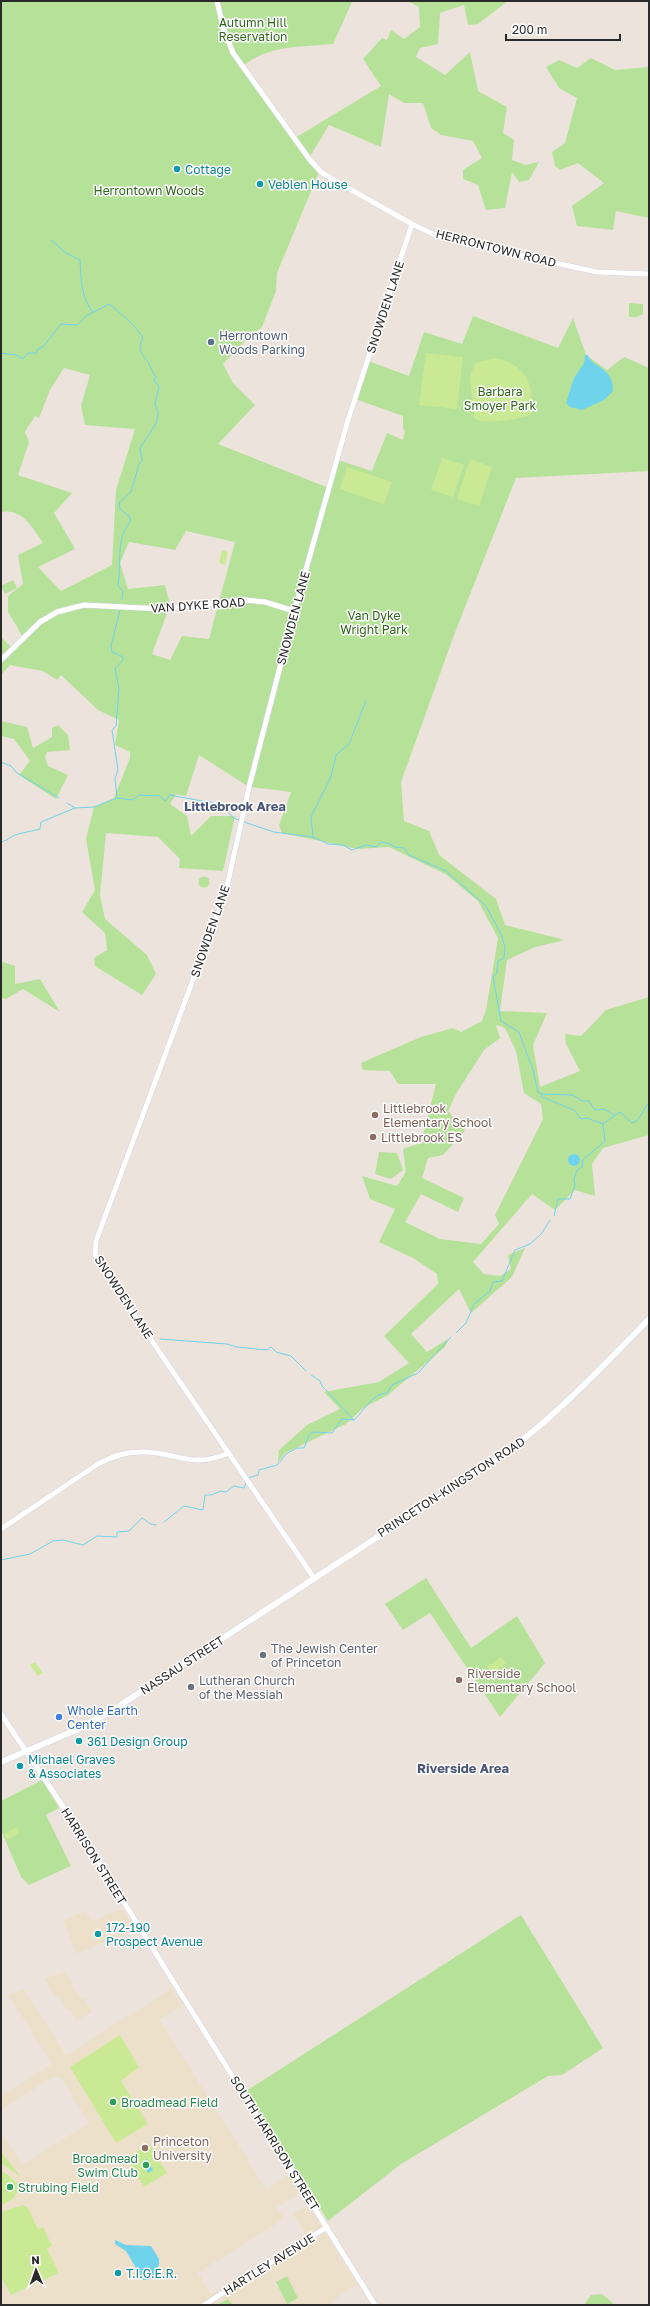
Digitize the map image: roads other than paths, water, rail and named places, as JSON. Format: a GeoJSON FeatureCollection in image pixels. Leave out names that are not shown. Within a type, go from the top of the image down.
{"type":"FeatureCollection","features":[{"type":"Feature","properties":{"kind":"main road","name":"PRINCETON-KINGSTON ROAD"},"geometry":{"type":"LineString","coordinates":[[314,1578],[521,1442],[572,1396],[649,1319]]}},
{"type":"Feature","properties":{"kind":"main road","name":"NASSAU STREET"},"geometry":{"type":"LineString","coordinates":[[1,1762],[26,1752],[110,1712],[314,1578]]}},
{"type":"Feature","properties":{"kind":"street","name":"HERRONTOWN ROAD"},"geometry":{"type":"LineString","coordinates":[[217,1],[225,33],[233,53],[313,164],[322,173],[412,224],[435,234],[467,244],[611,274],[649,274]]}},
{"type":"Feature","properties":{"kind":"street","name":"SNOWDEN LANE"},"geometry":{"type":"LineString","coordinates":[[314,1578],[100,1264],[94,1250],[113,1193],[226,890],[294,611],[348,420],[412,224]]}},
{"type":"Feature","properties":{"kind":"street","name":"VAN DYKE ROAD"},"geometry":{"type":"LineString","coordinates":[[1,660],[33,627],[47,617],[65,609],[84,605],[163,609],[245,600],[271,604],[294,611]]}},
{"type":"Feature","properties":{"kind":"street"},"geometry":{"type":"LineString","coordinates":[[1,1529],[98,1464],[115,1456],[145,1452],[197,1461],[212,1459],[229,1453]]}},
{"type":"Feature","properties":{"kind":"street","name":"HARRISON STREET"},"geometry":{"type":"LineString","coordinates":[[1,1714],[82,1835],[173,1982]]}},
{"type":"Feature","properties":{"kind":"street","name":"SOUTH HARRISON STREET"},"geometry":{"type":"LineString","coordinates":[[173,1982],[375,2305]]}},
{"type":"Feature","properties":{"kind":"street","name":"HARTLEY AVENUE"},"geometry":{"type":"LineString","coordinates":[[204,2305],[327,2227]]}},
{"type":"Feature","properties":{"kind":"water"},"geometry":{"type":"Polygon","coordinates":[[[585,355],[588,355],[590,360],[602,368],[610,376],[613,391],[604,400],[582,410],[570,407],[566,403],[574,378],[584,363],[585,355]]]}},
{"type":"Feature","properties":{"kind":"water"},"geometry":{"type":"Polygon","coordinates":[[[572,1154],[576,1154],[580,1160],[576,1166],[572,1166],[568,1162],[568,1158],[572,1154]]]}},
{"type":"Feature","properties":{"kind":"water"},"geometry":{"type":"Polygon","coordinates":[[[147,2159],[153,2170],[148,2173],[142,2162],[147,2159]]]}},
{"type":"Feature","properties":{"kind":"water"},"geometry":{"type":"Polygon","coordinates":[[[115,2240],[126,2245],[151,2246],[159,2259],[156,2274],[150,2279],[143,2280],[126,2251],[115,2244],[115,2240]]]}},
{"type":"Feature","properties":{"kind":"waterway"},"geometry":{"type":"LineString","coordinates":[[51,240],[66,253],[80,260],[81,281],[84,295],[93,312]]}},
{"type":"Feature","properties":{"kind":"waterway"},"geometry":{"type":"LineString","coordinates":[[1,353],[16,355],[23,359],[28,353],[36,353],[38,349],[43,347],[61,324],[77,325],[86,316],[109,304],[128,320],[143,338],[140,350],[156,377],[154,381],[159,386],[155,404],[158,412],[157,422],[140,448],[142,461],[139,464],[131,492],[119,503],[120,509],[130,517],[130,522],[122,536],[120,552],[118,586],[123,591],[122,599]]}},
{"type":"Feature","properties":{"kind":"waterway"},"geometry":{"type":"LineString","coordinates":[[117,798],[115,778],[118,770],[112,730],[116,726],[119,689],[115,669],[123,660],[123,657],[112,652],[111,646],[120,610]]}},
{"type":"Feature","properties":{"kind":"waterway"},"geometry":{"type":"LineString","coordinates":[[313,837],[311,817],[331,777],[336,755],[349,744],[366,701]]}},
{"type":"Feature","properties":{"kind":"waterway"},"geometry":{"type":"LineString","coordinates":[[1,762],[11,766],[17,773],[59,798]]}},
{"type":"Feature","properties":{"kind":"waterway"},"geometry":{"type":"LineString","coordinates":[[1,842],[16,835],[40,829],[41,822],[75,808],[94,807],[117,798],[132,800],[140,795],[160,796],[165,801],[170,795],[223,805],[233,818],[239,820]]}},
{"type":"Feature","properties":{"kind":"waterway"},"geometry":{"type":"LineString","coordinates":[[67,803],[75,808]]}},
{"type":"Feature","properties":{"kind":"waterway"},"geometry":{"type":"LineString","coordinates":[[244,822],[274,832],[313,837],[328,844],[343,845],[352,850],[366,845],[376,847],[381,842],[391,844],[394,847],[404,848],[409,855],[446,871],[486,906],[501,934],[505,947],[504,958],[498,961],[497,973],[493,977],[501,1021],[519,1032],[533,1070],[538,1092],[542,1094],[542,1097],[574,1110],[581,1119],[587,1118],[603,1124]]}},
{"type":"Feature","properties":{"kind":"waterway"},"geometry":{"type":"LineString","coordinates":[[543,1094],[573,1095],[582,1101],[589,1101],[595,1110],[604,1109],[614,1115]]}},
{"type":"Feature","properties":{"kind":"waterway"},"geometry":{"type":"LineString","coordinates":[[554,1216],[558,1199],[570,1199],[575,1185],[574,1179],[577,1170],[582,1167],[583,1160],[605,1141],[603,1124],[620,1112],[632,1123],[637,1121],[649,1102]]}},
{"type":"Feature","properties":{"kind":"waterway"},"geometry":{"type":"LineString","coordinates":[[456,1333],[466,1323],[474,1304],[490,1291],[493,1282],[502,1281],[515,1250],[530,1244],[542,1233],[550,1220]]}},
{"type":"Feature","properties":{"kind":"waterway"},"geometry":{"type":"LineString","coordinates":[[248,1478],[258,1475],[259,1470],[277,1465],[286,1454],[297,1448],[304,1448],[309,1435],[313,1432],[332,1433],[342,1419],[354,1420],[372,1400],[381,1394],[387,1393],[392,1385],[418,1373],[451,1337]]}},
{"type":"Feature","properties":{"kind":"waterway"},"geometry":{"type":"LineString","coordinates":[[160,1339],[227,1344],[237,1347],[267,1350],[271,1347],[276,1352],[291,1356],[306,1371]]}},
{"type":"Feature","properties":{"kind":"waterway"},"geometry":{"type":"LineString","coordinates":[[311,1375],[320,1381],[322,1386],[354,1420]]}},
{"type":"Feature","properties":{"kind":"waterway"},"geometry":{"type":"LineString","coordinates":[[164,1522],[184,1506],[203,1510],[205,1495],[211,1495],[221,1491],[226,1492],[234,1486],[244,1488],[246,1483]]}},
{"type":"Feature","properties":{"kind":"waterway"},"geometry":{"type":"LineString","coordinates":[[1,1560],[30,1554],[53,1541],[63,1540],[83,1545],[97,1536],[117,1537],[117,1532],[129,1531],[142,1518],[151,1524],[156,1525]]}},
{"type":"Feature","properties":{"kind":"place","name":"Cottage"},"geometry":{"type":"Point","coordinates":[177,169]}},
{"type":"Feature","properties":{"kind":"place","name":"Veblen House"},"geometry":{"type":"Point","coordinates":[260,184]}},
{"type":"Feature","properties":{"kind":"place","name":"Herrontown Woods Parking"},"geometry":{"type":"Point","coordinates":[211,342]}},
{"type":"Feature","properties":{"kind":"place","name":"Littlebrook Elementary School"},"geometry":{"type":"Point","coordinates":[375,1115]}},
{"type":"Feature","properties":{"kind":"place","name":"Littlebrook ES"},"geometry":{"type":"Point","coordinates":[373,1137]}},
{"type":"Feature","properties":{"kind":"place","name":"The Jewish Center of Princeton"},"geometry":{"type":"Point","coordinates":[263,1655]}},
{"type":"Feature","properties":{"kind":"place","name":"Riverside Elementary School"},"geometry":{"type":"Point","coordinates":[459,1680]}},
{"type":"Feature","properties":{"kind":"place","name":"Lutheran Church of the Messiah"},"geometry":{"type":"Point","coordinates":[191,1687]}},
{"type":"Feature","properties":{"kind":"place","name":"Whole Earth Center"},"geometry":{"type":"Point","coordinates":[59,1717]}},
{"type":"Feature","properties":{"kind":"place","name":"361 Design Group"},"geometry":{"type":"Point","coordinates":[79,1741]}},
{"type":"Feature","properties":{"kind":"place","name":"Michael Graves & Associates"},"geometry":{"type":"Point","coordinates":[20,1766]}},
{"type":"Feature","properties":{"kind":"place","name":"172-190 Prospect Avenue"},"geometry":{"type":"Point","coordinates":[98,1934]}},
{"type":"Feature","properties":{"kind":"place","name":"Broadmead Field"},"geometry":{"type":"Point","coordinates":[113,2102]}},
{"type":"Feature","properties":{"kind":"place","name":"Princeton University"},"geometry":{"type":"Point","coordinates":[145,2148]}},
{"type":"Feature","properties":{"kind":"place","name":"Broadmead Swim Club"},"geometry":{"type":"Point","coordinates":[146,2165]}},
{"type":"Feature","properties":{"kind":"place","name":"Strubing Field"},"geometry":{"type":"Point","coordinates":[10,2187]}},
{"type":"Feature","properties":{"kind":"place","name":"T.I.G.E.R."},"geometry":{"type":"Point","coordinates":[118,2273]}},
{"type":"Feature","properties":{"kind":"district","name":"Littlebrook Area"},"geometry":{"type":"Point","coordinates":[235,806]}},
{"type":"Feature","properties":{"kind":"district","name":"Riverside Area"},"geometry":{"type":"Point","coordinates":[463,1768]}},
{"type":"Feature","properties":{"kind":"park label","name":"Autumn Hill Reservation"},"geometry":{"type":"Point","coordinates":[253,29]}},
{"type":"Feature","properties":{"kind":"park label","name":"Herrontown Woods"},"geometry":{"type":"Point","coordinates":[149,190]}},
{"type":"Feature","properties":{"kind":"park label","name":"Barbara Smoyer Park"},"geometry":{"type":"Point","coordinates":[500,398]}},
{"type":"Feature","properties":{"kind":"park label","name":"Van Dyke Wright Park"},"geometry":{"type":"Point","coordinates":[374,622]}}]}
